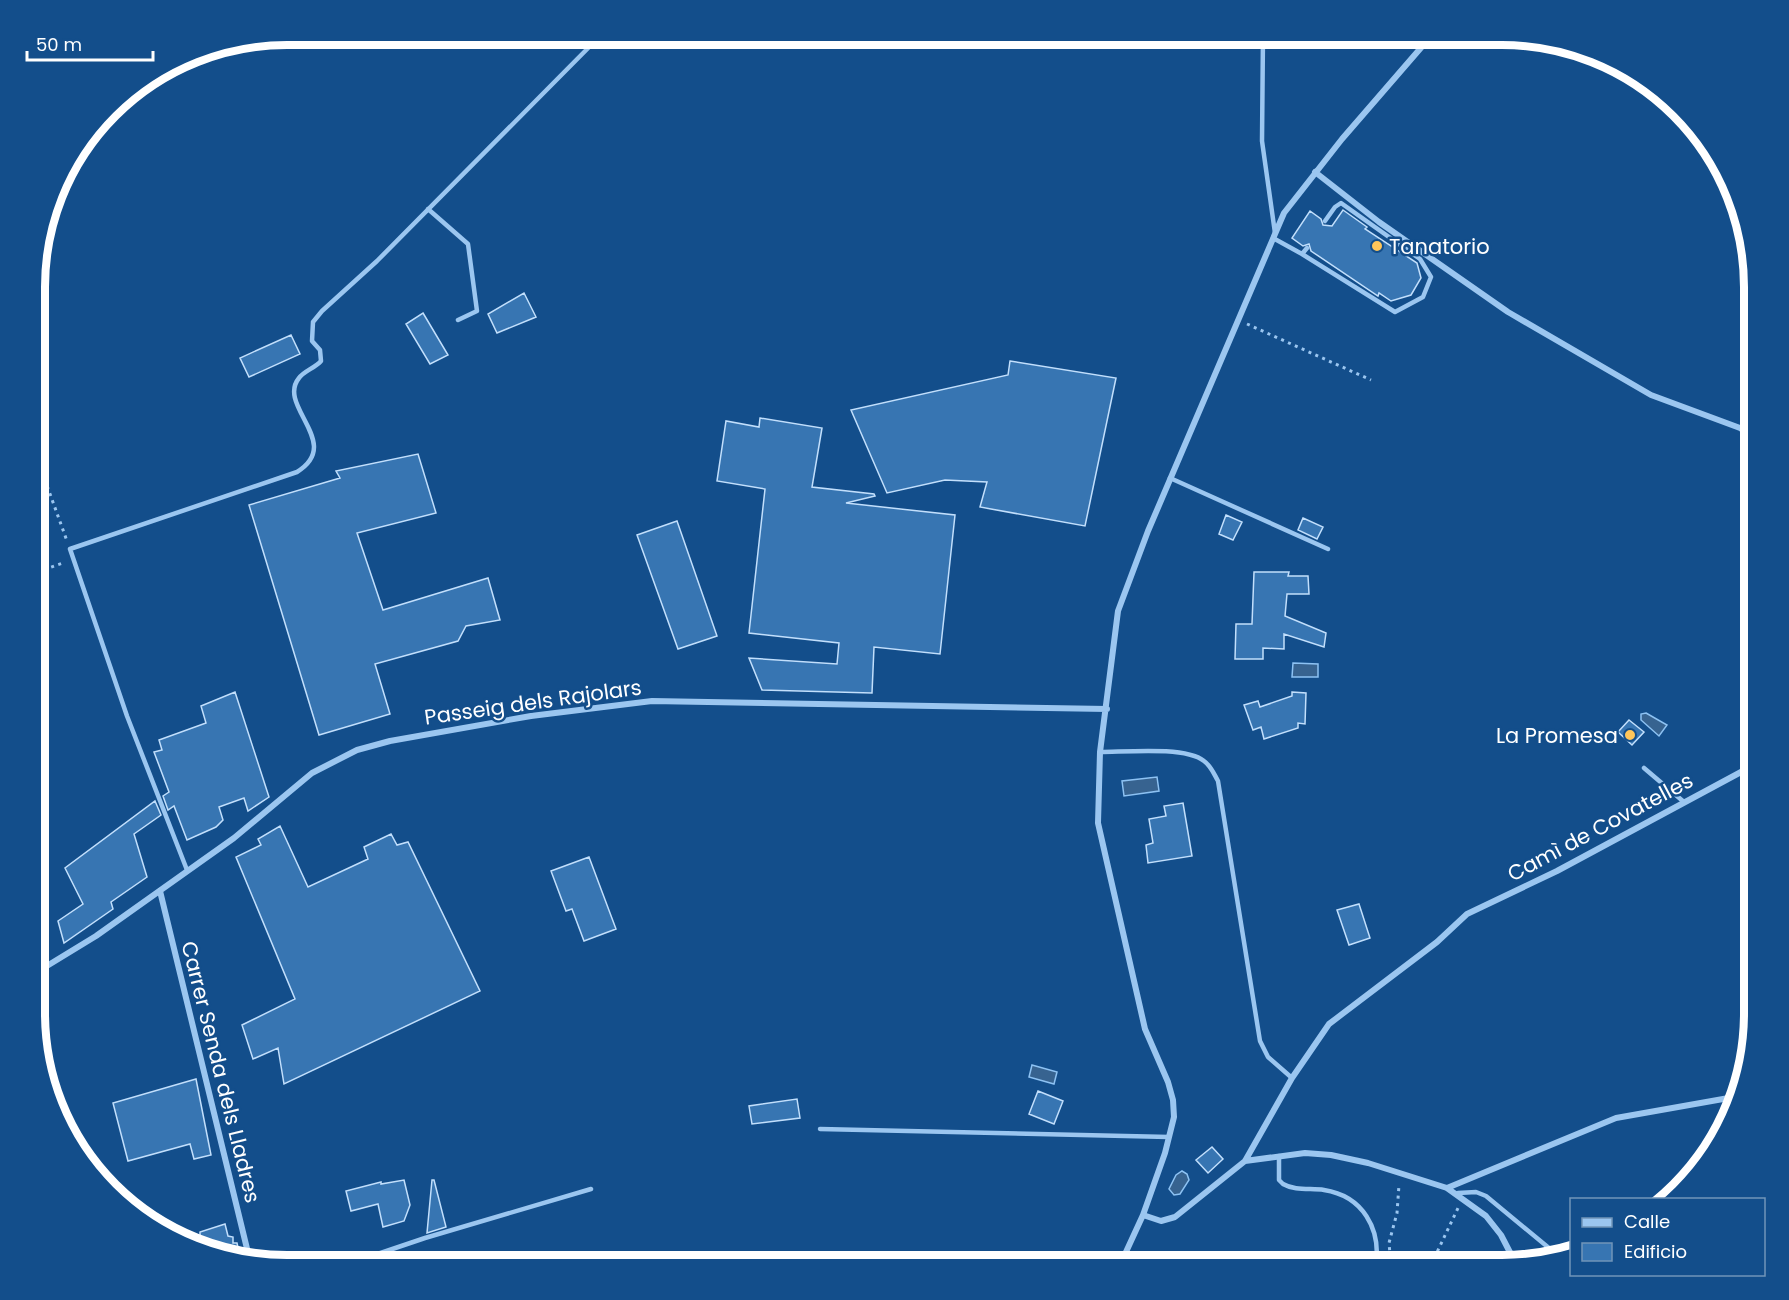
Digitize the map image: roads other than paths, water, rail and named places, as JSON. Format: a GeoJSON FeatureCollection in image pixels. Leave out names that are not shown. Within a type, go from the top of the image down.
{"type":"FeatureCollection","features":[{"type":"Feature","properties":{"kind":"street"},"geometry":{"type":"LineString","coordinates":[[1125,1255],[1143,1215],[1169,1137],[1173,1100],[1145,1029],[1100,839],[1098,803],[1100,752],[1118,610],[1170,478],[1284,213],[1315,172],[1423,45]]}},
{"type":"Feature","properties":{"kind":"street"},"geometry":{"type":"LineString","coordinates":[[1315,172],[1379,222],[1508,312],[1651,395],[1744,431]]}},
{"type":"Feature","properties":{"kind":"street","name":"Passeig dels Rajolars"},"geometry":{"type":"LineString","coordinates":[[45,967],[96,936],[234,838],[312,772],[334,760],[390,741],[531,716],[652,701],[1107,709]]}},
{"type":"Feature","properties":{"kind":"street","name":"Camì de Covatelles"},"geometry":{"type":"LineString","coordinates":[[1245,1161],[1292,1078],[1329,1024],[1437,942],[1460,920],[1473,910],[1557,870],[1744,770]]}},
{"type":"Feature","properties":{"kind":"street","name":"Carrer Senda dels Lladres"},"geometry":{"type":"LineString","coordinates":[[160,891],[248,1252]]}},
{"type":"Feature","properties":{"kind":"street"},"geometry":{"type":"LineString","coordinates":[[1447,1188],[1616,1118],[1729,1098]]}},
{"type":"Feature","properties":{"kind":"street"},"geometry":{"type":"LineString","coordinates":[[1143,1215],[1161,1221],[1175,1217],[1245,1161],[1305,1153],[1331,1155],[1368,1162],[1447,1188],[1486,1216],[1511,1254]]}},
{"type":"Feature","properties":{"kind":"lane"},"geometry":{"type":"LineString","coordinates":[[187,870],[127,716],[70,549],[297,472],[307,466],[314,446],[313,436],[295,399],[294,390],[298,379],[321,361],[320,350],[312,341],[313,322],[322,310],[377,261],[590,45]]}},
{"type":"Feature","properties":{"kind":"lane"},"geometry":{"type":"LineString","coordinates":[[1263,45],[1262,141],[1274,236],[1395,312],[1423,297],[1431,277],[1420,259],[1341,203],[1335,207],[1325,221]]}},
{"type":"Feature","properties":{"kind":"lane"},"geometry":{"type":"LineString","coordinates":[[428,210],[468,244],[477,311],[458,320]]}},
{"type":"Feature","properties":{"kind":"lane"},"geometry":{"type":"LineString","coordinates":[[1302,254],[1307,248]]}},
{"type":"Feature","properties":{"kind":"lane"},"geometry":{"type":"LineString","coordinates":[[1170,478],[1328,549]]}},
{"type":"Feature","properties":{"kind":"lane"},"geometry":{"type":"LineString","coordinates":[[1100,752],[1187,754],[1205,762],[1212,770],[1218,781],[1260,1041],[1268,1057],[1292,1078]]}},
{"type":"Feature","properties":{"kind":"lane"},"geometry":{"type":"LineString","coordinates":[[1644,768],[1684,802]]}},
{"type":"Feature","properties":{"kind":"lane"},"geometry":{"type":"LineString","coordinates":[[820,1129],[1169,1137]]}},
{"type":"Feature","properties":{"kind":"lane"},"geometry":{"type":"LineString","coordinates":[[1279,1156],[1280,1179],[1283,1184],[1327,1191],[1355,1202],[1377,1234],[1376,1255]]}},
{"type":"Feature","properties":{"kind":"lane"},"geometry":{"type":"LineString","coordinates":[[374,1255],[591,1189]]}},
{"type":"Feature","properties":{"kind":"lane"},"geometry":{"type":"LineString","coordinates":[[1460,1196],[1476,1192],[1486,1196],[1551,1250]]}},
{"type":"Feature","properties":{"kind":"water"},"geometry":{"type":"Polygon","coordinates":[[[1293,663],[1318,664],[1318,677],[1292,677],[1293,663]]]}},
{"type":"Feature","properties":{"kind":"water"},"geometry":{"type":"Polygon","coordinates":[[[1646,713],[1667,725],[1659,736],[1641,720],[1641,714],[1646,713]]]}},
{"type":"Feature","properties":{"kind":"water"},"geometry":{"type":"Polygon","coordinates":[[[1157,777],[1159,791],[1124,796],[1122,781],[1157,777]]]}},
{"type":"Feature","properties":{"kind":"water"},"geometry":{"type":"Polygon","coordinates":[[[1032,1065],[1057,1072],[1054,1084],[1029,1077],[1032,1065]]]}},
{"type":"Feature","properties":{"kind":"water"},"geometry":{"type":"Polygon","coordinates":[[[1182,1171],[1187,1174],[1189,1180],[1180,1194],[1174,1195],[1169,1189],[1176,1175],[1182,1171]]]}},
{"type":"Feature","properties":{"kind":"place","name":"Tanatorio"},"geometry":{"type":"Point","coordinates":[1377,246]}},
{"type":"Feature","properties":{"kind":"place","name":"La Promesa"},"geometry":{"type":"Point","coordinates":[1630,735]}}]}
